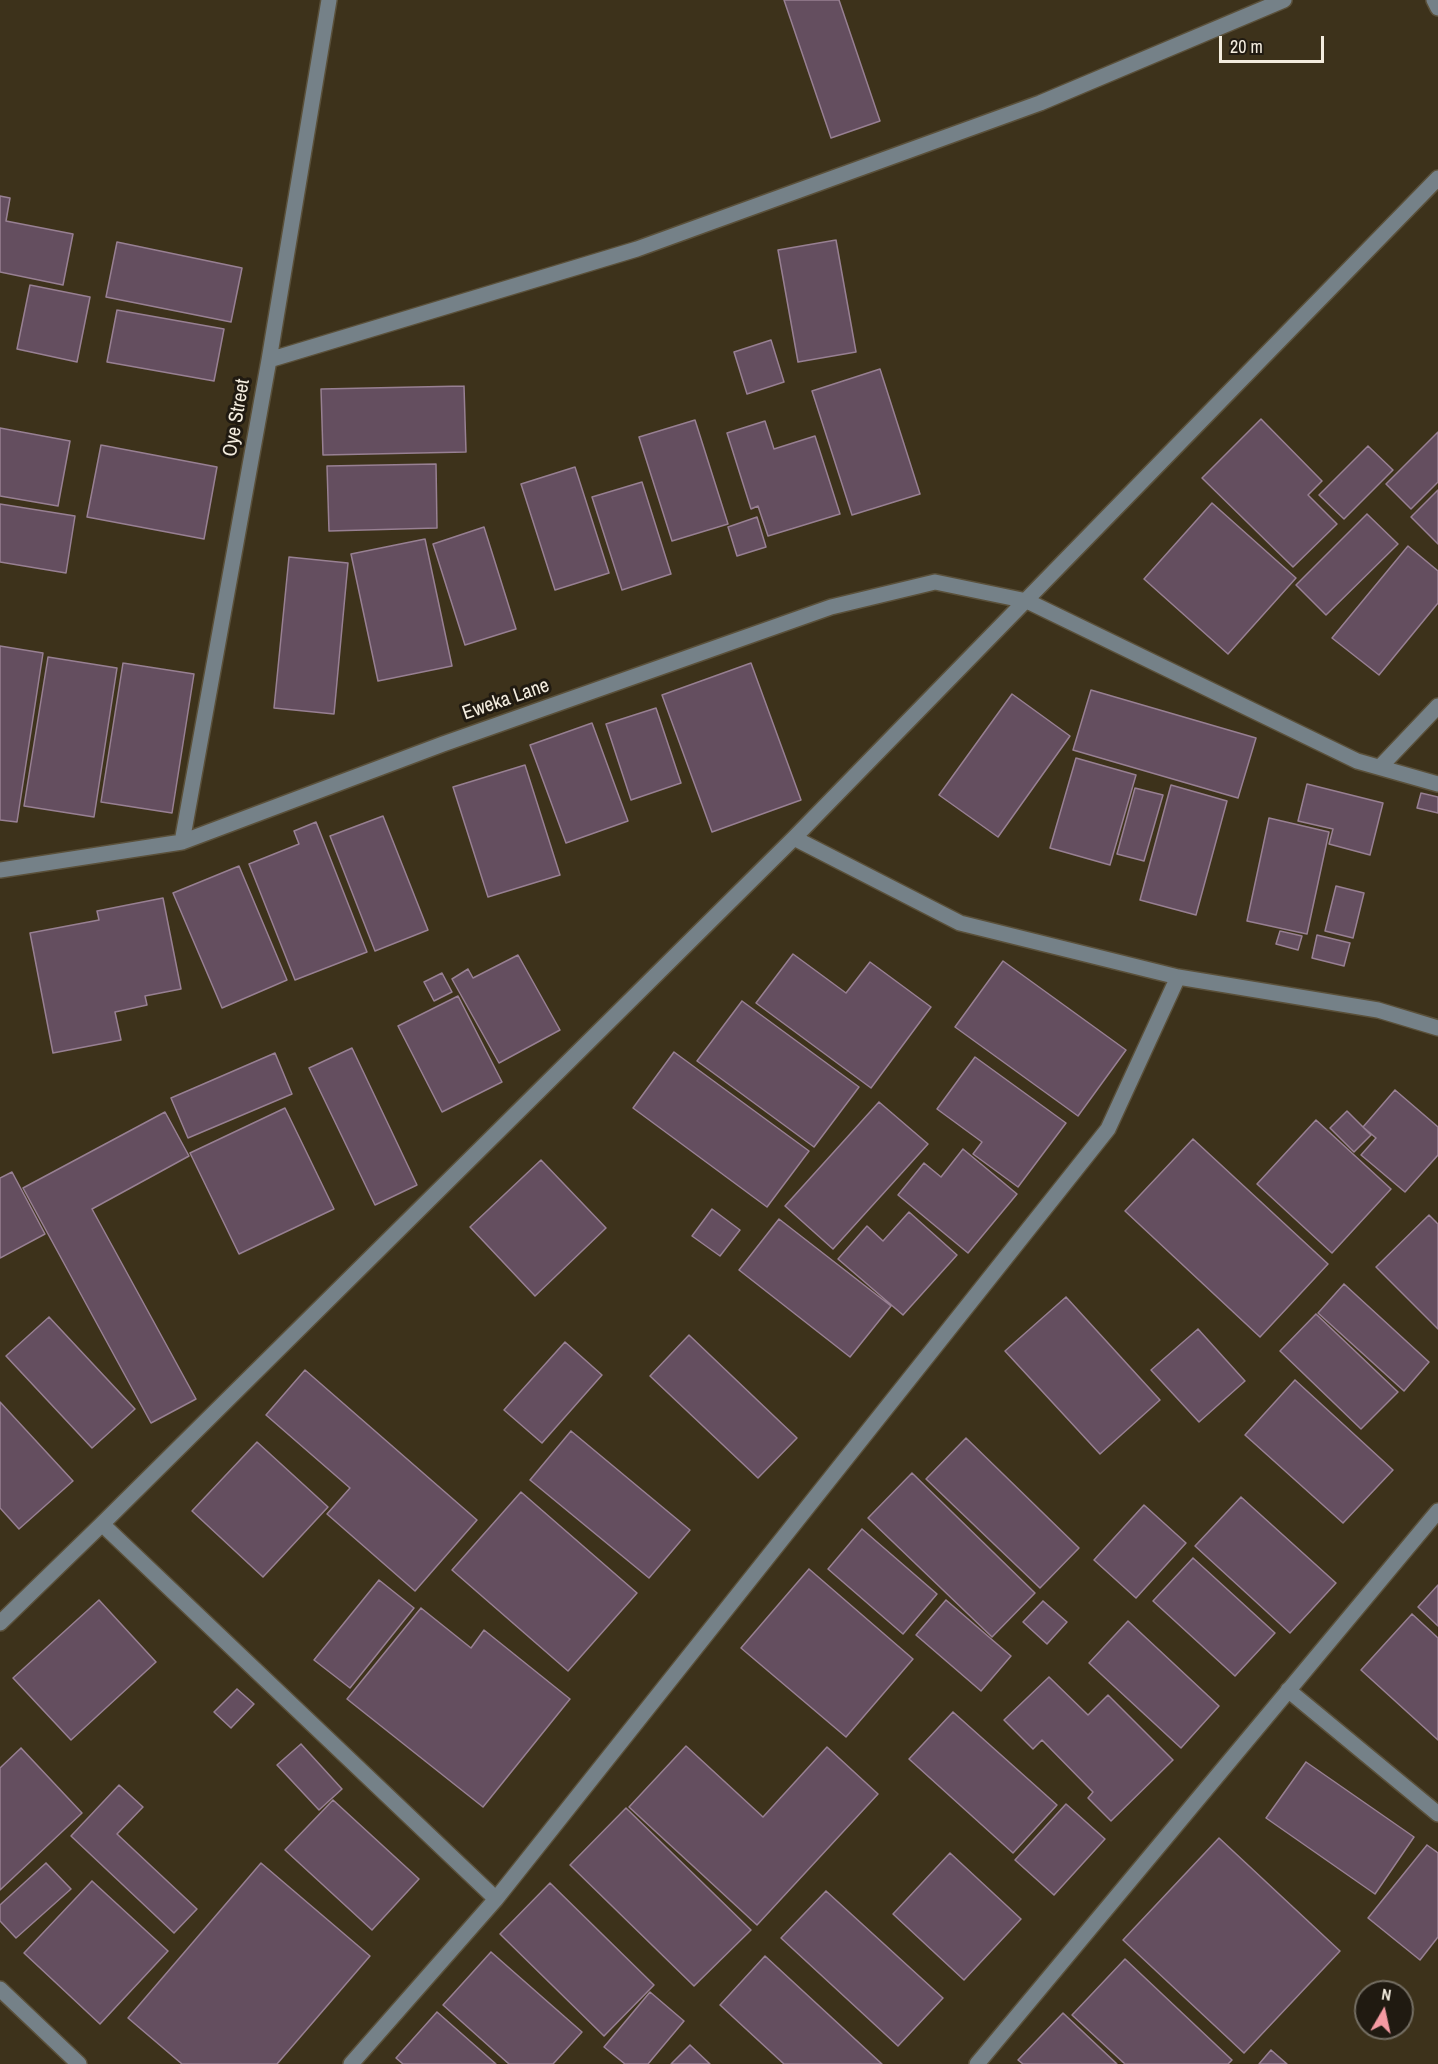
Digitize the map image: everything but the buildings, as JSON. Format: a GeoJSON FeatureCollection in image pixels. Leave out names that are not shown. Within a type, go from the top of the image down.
{"type":"FeatureCollection","features":[{"type":"Feature","properties":{"kind":"street","name":"Oye Street"},"geometry":{"type":"LineString","coordinates":[[182,843],[269,360],[329,0]]}},
{"type":"Feature","properties":{"kind":"street"},"geometry":{"type":"LineString","coordinates":[[269,360],[637,249],[1040,103],[1284,0]]}},
{"type":"Feature","properties":{"kind":"street"},"geometry":{"type":"LineString","coordinates":[[1434,0],[1438,8]]}},
{"type":"Feature","properties":{"kind":"street"},"geometry":{"type":"LineString","coordinates":[[0,1623],[794,838],[1438,178]]}},
{"type":"Feature","properties":{"kind":"street","name":"Eweka Lane"},"geometry":{"type":"LineString","coordinates":[[0,870],[182,843],[443,744],[831,607],[935,582],[1027,601],[1357,761],[1438,784]]}},
{"type":"Feature","properties":{"kind":"street"},"geometry":{"type":"LineString","coordinates":[[1380,767],[1438,706]]}},
{"type":"Feature","properties":{"kind":"street"},"geometry":{"type":"LineString","coordinates":[[794,838],[960,923],[1178,977],[1377,1010],[1438,1028]]}},
{"type":"Feature","properties":{"kind":"street"},"geometry":{"type":"LineString","coordinates":[[351,2064],[496,1899],[1108,1129],[1178,977]]}},
{"type":"Feature","properties":{"kind":"street"},"geometry":{"type":"LineString","coordinates":[[983,2062],[1438,1511]]}},
{"type":"Feature","properties":{"kind":"street"},"geometry":{"type":"LineString","coordinates":[[102,1524],[496,1899]]}},
{"type":"Feature","properties":{"kind":"street"},"geometry":{"type":"LineString","coordinates":[[1288,1690],[1438,1814]]}},
{"type":"Feature","properties":{"kind":"street"},"geometry":{"type":"LineString","coordinates":[[0,1989],[78,2064]]}}]}
